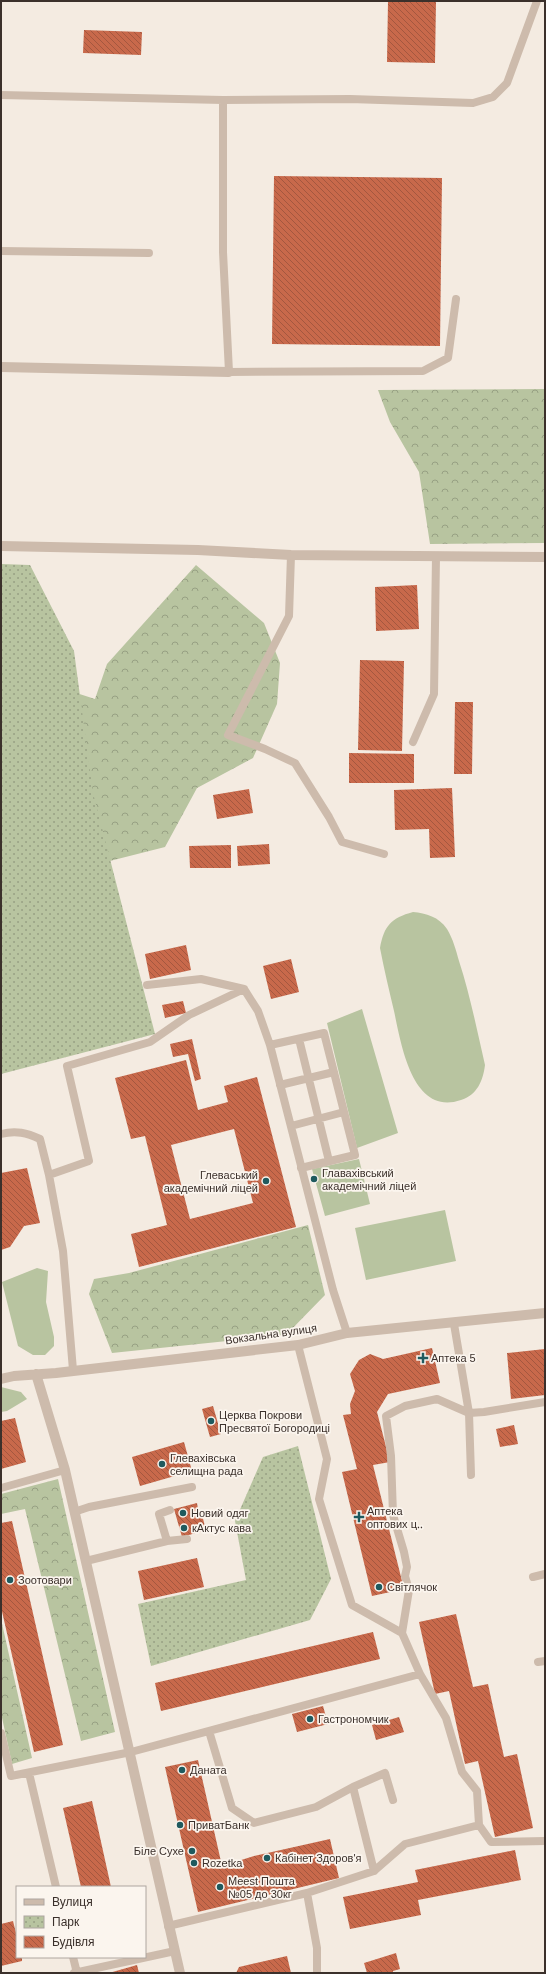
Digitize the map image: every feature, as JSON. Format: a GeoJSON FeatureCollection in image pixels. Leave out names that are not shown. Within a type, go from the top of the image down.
{"type":"FeatureCollection","features":[{"type":"Feature","properties":{"kind":"street"},"geometry":{"type":"LineString","coordinates":[[1,367],[229,372]]}},
{"type":"Feature","properties":{"kind":"street"},"geometry":{"type":"LineString","coordinates":[[1,546],[198,550],[291,555],[545,557]]}},
{"type":"Feature","properties":{"kind":"street","name":"Вокзальна вулиця"},"geometry":{"type":"LineString","coordinates":[[1,1379],[14,1376],[298,1345],[347,1333],[454,1324],[545,1313]]}},
{"type":"Feature","properties":{"kind":"street"},"geometry":{"type":"LineString","coordinates":[[36,1374],[65,1470],[131,1752],[168,1926],[180,1973]]}},
{"type":"Feature","properties":{"kind":"lane"},"geometry":{"type":"LineString","coordinates":[[1,95],[223,100],[350,99],[473,103],[493,97],[507,83],[537,1]]}},
{"type":"Feature","properties":{"kind":"lane"},"geometry":{"type":"LineString","coordinates":[[223,100],[223,252],[229,372],[423,371],[448,358],[456,299]]}},
{"type":"Feature","properties":{"kind":"lane"},"geometry":{"type":"LineString","coordinates":[[1,251],[149,253]]}},
{"type":"Feature","properties":{"kind":"lane"},"geometry":{"type":"LineString","coordinates":[[291,555],[289,616],[228,734],[265,749],[294,764],[329,817],[342,842],[384,854]]}},
{"type":"Feature","properties":{"kind":"lane"},"geometry":{"type":"LineString","coordinates":[[413,742],[434,694],[436,556]]}},
{"type":"Feature","properties":{"kind":"lane"},"geometry":{"type":"LineString","coordinates":[[147,985],[201,979],[244,989],[258,1011],[270,1045],[333,1290],[347,1333]]}},
{"type":"Feature","properties":{"kind":"lane"},"geometry":{"type":"LineString","coordinates":[[50,1175],[89,1161],[67,1066],[150,1042],[189,1015],[244,989]]}},
{"type":"Feature","properties":{"kind":"lane"},"geometry":{"type":"LineString","coordinates":[[270,1045],[324,1033],[355,1155],[301,1168]]}},
{"type":"Feature","properties":{"kind":"lane"},"geometry":{"type":"LineString","coordinates":[[299,1039],[329,1161]]}},
{"type":"Feature","properties":{"kind":"lane"},"geometry":{"type":"LineString","coordinates":[[280,1085],[334,1072]]}},
{"type":"Feature","properties":{"kind":"lane"},"geometry":{"type":"LineString","coordinates":[[291,1126],[344,1112]]}},
{"type":"Feature","properties":{"kind":"lane"},"geometry":{"type":"LineString","coordinates":[[1,1134],[9,1132],[25,1133],[40,1140],[50,1175],[63,1250],[73,1370]]}},
{"type":"Feature","properties":{"kind":"lane"},"geometry":{"type":"LineString","coordinates":[[454,1324],[469,1413],[471,1475]]}},
{"type":"Feature","properties":{"kind":"lane"},"geometry":{"type":"LineString","coordinates":[[298,1345],[327,1459],[319,1499],[352,1605],[402,1632]]}},
{"type":"Feature","properties":{"kind":"lane"},"geometry":{"type":"LineString","coordinates":[[545,1402],[469,1413],[438,1399],[405,1406],[386,1416],[391,1456],[393,1515],[404,1552],[407,1567],[405,1576],[409,1590],[402,1632],[420,1674],[446,1718],[462,1772],[478,1791],[480,1824],[490,1842],[545,1841]]}},
{"type":"Feature","properties":{"kind":"lane"},"geometry":{"type":"LineString","coordinates":[[1,1488],[65,1470]]}},
{"type":"Feature","properties":{"kind":"lane"},"geometry":{"type":"LineString","coordinates":[[74,1512],[89,1507],[192,1487]]}},
{"type":"Feature","properties":{"kind":"lane"},"geometry":{"type":"LineString","coordinates":[[167,1541],[159,1514],[170,1510]]}},
{"type":"Feature","properties":{"kind":"lane"},"geometry":{"type":"LineString","coordinates":[[86,1561],[167,1541],[187,1539]]}},
{"type":"Feature","properties":{"kind":"lane"},"geometry":{"type":"LineString","coordinates":[[533,1577],[545,1574]]}},
{"type":"Feature","properties":{"kind":"lane"},"geometry":{"type":"LineString","coordinates":[[1,1733],[11,1776],[131,1752],[420,1674]]}},
{"type":"Feature","properties":{"kind":"lane"},"geometry":{"type":"LineString","coordinates":[[209,1731],[232,1808],[254,1824],[316,1807],[353,1787],[385,1773],[393,1800]]}},
{"type":"Feature","properties":{"kind":"lane"},"geometry":{"type":"LineString","coordinates":[[29,1773],[56,1886]]}},
{"type":"Feature","properties":{"kind":"lane"},"geometry":{"type":"LineString","coordinates":[[353,1787],[374,1871]]}},
{"type":"Feature","properties":{"kind":"lane"},"geometry":{"type":"LineString","coordinates":[[168,1926],[307,1893],[374,1871],[405,1844],[480,1824]]}},
{"type":"Feature","properties":{"kind":"lane"},"geometry":{"type":"LineString","coordinates":[[307,1893],[317,1948],[317,1973]]}},
{"type":"Feature","properties":{"kind":"lane"},"geometry":{"type":"LineString","coordinates":[[146,1957],[175,1951]]}},
{"type":"Feature","properties":{"kind":"lane"},"geometry":{"type":"LineString","coordinates":[[73,1958],[76,1973],[144,1958]]}},
{"type":"Feature","properties":{"kind":"green space"},"geometry":{"type":"Polygon","coordinates":[[[545,389],[545,543],[430,544],[419,472],[390,422],[378,390],[545,389]]]}},
{"type":"Feature","properties":{"kind":"green space"},"geometry":{"type":"Polygon","coordinates":[[[1,564],[30,565],[74,651],[93,793],[155,1034],[1,1074],[1,564]]]}},
{"type":"Feature","properties":{"kind":"green space"},"geometry":{"type":"Polygon","coordinates":[[[196,565],[264,623],[280,663],[277,704],[253,758],[197,788],[165,847],[94,865],[1,574],[64,689],[95,699],[107,664],[196,565]]]}},
{"type":"Feature","properties":{"kind":"green space"},"geometry":{"type":"Polygon","coordinates":[[[413,912],[432,916],[440,921],[447,929],[455,949],[470,1000],[485,1065],[483,1077],[478,1087],[471,1095],[461,1100],[444,1102],[431,1098],[420,1088],[405,1058],[380,948],[386,929],[390,924],[399,917],[413,912]]]}},
{"type":"Feature","properties":{"kind":"green space"},"geometry":{"type":"Polygon","coordinates":[[[362,1009],[398,1133],[357,1148],[327,1023],[362,1009]]]}},
{"type":"Feature","properties":{"kind":"green space"},"geometry":{"type":"Polygon","coordinates":[[[359,1159],[370,1204],[325,1216],[312,1169],[359,1159]]]}},
{"type":"Feature","properties":{"kind":"green space"},"geometry":{"type":"Polygon","coordinates":[[[445,1210],[456,1261],[366,1280],[355,1228],[445,1210]]]}},
{"type":"Feature","properties":{"kind":"green space"},"geometry":{"type":"Polygon","coordinates":[[[308,1225],[325,1295],[286,1335],[112,1353],[89,1294],[94,1279],[129,1273],[308,1225]]]}},
{"type":"Feature","properties":{"kind":"green space"},"geometry":{"type":"Polygon","coordinates":[[[37,1268],[48,1271],[46,1302],[54,1337],[54,1346],[45,1355],[33,1355],[18,1346],[2,1282],[37,1268]]]}},
{"type":"Feature","properties":{"kind":"green space"},"geometry":{"type":"Polygon","coordinates":[[[1,1387],[21,1392],[27,1399],[7,1411],[1,1412],[1,1387]]]}},
{"type":"Feature","properties":{"kind":"green space"},"geometry":{"type":"Polygon","coordinates":[[[298,1446],[331,1579],[310,1620],[151,1666],[138,1604],[246,1580],[235,1521],[263,1457],[298,1446]]]}},
{"type":"Feature","properties":{"kind":"green space"},"geometry":{"type":"Polygon","coordinates":[[[58,1479],[115,1732],[81,1741],[25,1509],[1,1514],[1,1494],[58,1479]]]}},
{"type":"Feature","properties":{"kind":"green space"},"geometry":{"type":"Polygon","coordinates":[[[1,1619],[32,1758],[12,1764],[1,1713],[1,1619]]]}},
{"type":"Feature","properties":{"kind":"building"},"geometry":{"type":"Polygon","coordinates":[[[388,1],[436,1],[435,63],[387,62],[388,1]]]}},
{"type":"Feature","properties":{"kind":"building"},"geometry":{"type":"Polygon","coordinates":[[[84,30],[142,32],[141,55],[83,53],[84,30]]]}},
{"type":"Feature","properties":{"kind":"building"},"geometry":{"type":"Polygon","coordinates":[[[274,176],[442,178],[440,346],[272,344],[274,176]]]}},
{"type":"Feature","properties":{"kind":"building"},"geometry":{"type":"Polygon","coordinates":[[[417,585],[419,629],[376,631],[375,587],[417,585]]]}},
{"type":"Feature","properties":{"kind":"building"},"geometry":{"type":"Polygon","coordinates":[[[360,660],[404,661],[402,751],[358,750],[360,660]]]}},
{"type":"Feature","properties":{"kind":"building"},"geometry":{"type":"Polygon","coordinates":[[[455,702],[473,702],[472,774],[454,774],[455,702]]]}},
{"type":"Feature","properties":{"kind":"building"},"geometry":{"type":"Polygon","coordinates":[[[349,753],[414,754],[414,783],[349,783],[349,753]]]}},
{"type":"Feature","properties":{"kind":"building"},"geometry":{"type":"Polygon","coordinates":[[[452,788],[455,857],[430,858],[429,829],[395,830],[394,790],[452,788]]]}},
{"type":"Feature","properties":{"kind":"building"},"geometry":{"type":"Polygon","coordinates":[[[249,789],[253,813],[217,819],[213,795],[249,789]]]}},
{"type":"Feature","properties":{"kind":"building"},"geometry":{"type":"Polygon","coordinates":[[[269,844],[270,864],[238,866],[237,846],[269,844]]]}},
{"type":"Feature","properties":{"kind":"building"},"geometry":{"type":"Polygon","coordinates":[[[231,845],[231,868],[190,868],[189,846],[231,845]]]}},
{"type":"Feature","properties":{"kind":"building"},"geometry":{"type":"Polygon","coordinates":[[[186,945],[191,970],[150,979],[145,954],[186,945]]]}},
{"type":"Feature","properties":{"kind":"building"},"geometry":{"type":"Polygon","coordinates":[[[291,959],[299,992],[271,999],[263,966],[291,959]]]}},
{"type":"Feature","properties":{"kind":"building"},"geometry":{"type":"Polygon","coordinates":[[[183,1001],[186,1013],[165,1018],[162,1005],[183,1001]]]}},
{"type":"Feature","properties":{"kind":"building"},"geometry":{"type":"Polygon","coordinates":[[[192,1039],[201,1079],[195,1081],[188,1054],[173,1057],[170,1044],[192,1039]]]}},
{"type":"Feature","properties":{"kind":"building","name":"Глеваський академічний ліцей"},"geometry":{"type":"Polygon","coordinates":[[[186,1060],[198,1110],[228,1102],[224,1086],[257,1077],[296,1227],[139,1267],[131,1234],[167,1225],[145,1136],[131,1139],[115,1078],[186,1060]],[[234,1129],[171,1145],[190,1219],[253,1203],[234,1129]]]}},
{"type":"Feature","properties":{"kind":"building"},"geometry":{"type":"Polygon","coordinates":[[[27,1168],[40,1223],[24,1226],[10,1247],[1,1250],[1,1173],[27,1168]]]}},
{"type":"Feature","properties":{"kind":"building"},"geometry":{"type":"Polygon","coordinates":[[[432,1348],[440,1383],[388,1394],[377,1412],[390,1462],[373,1465],[404,1589],[372,1596],[342,1472],[357,1469],[343,1415],[351,1414],[350,1404],[355,1391],[350,1374],[359,1360],[370,1354],[383,1359],[432,1348]]]}},
{"type":"Feature","properties":{"kind":"building"},"geometry":{"type":"Polygon","coordinates":[[[545,1349],[545,1395],[511,1399],[507,1353],[545,1349]]]}},
{"type":"Feature","properties":{"kind":"building","name":"Церква Покрови Пресвятої Богородиці"},"geometry":{"type":"Polygon","coordinates":[[[213,1406],[221,1434],[210,1437],[202,1409],[213,1406]]]}},
{"type":"Feature","properties":{"kind":"building"},"geometry":{"type":"Polygon","coordinates":[[[15,1418],[26,1462],[1,1469],[1,1421],[15,1418]]]}},
{"type":"Feature","properties":{"kind":"building"},"geometry":{"type":"Polygon","coordinates":[[[514,1425],[518,1444],[500,1447],[496,1429],[514,1425]]]}},
{"type":"Feature","properties":{"kind":"building","name":"Глевахівська селищна рада"},"geometry":{"type":"Polygon","coordinates":[[[184,1442],[192,1471],[140,1486],[132,1457],[184,1442]]]}},
{"type":"Feature","properties":{"kind":"building"},"geometry":{"type":"Polygon","coordinates":[[[197,1503],[199,1516],[202,1515],[206,1530],[182,1537],[174,1509],[197,1503]]]}},
{"type":"Feature","properties":{"kind":"building"},"geometry":{"type":"Polygon","coordinates":[[[12,1521],[63,1745],[34,1752],[1,1607],[1,1523],[12,1521]]]}},
{"type":"Feature","properties":{"kind":"building"},"geometry":{"type":"Polygon","coordinates":[[[197,1558],[204,1587],[144,1600],[138,1571],[197,1558]]]}},
{"type":"Feature","properties":{"kind":"building"},"geometry":{"type":"Polygon","coordinates":[[[456,1614],[473,1687],[488,1684],[504,1757],[517,1754],[533,1828],[495,1837],[478,1761],[465,1764],[449,1691],[435,1694],[419,1622],[456,1614]]]}},
{"type":"Feature","properties":{"kind":"building"},"geometry":{"type":"Polygon","coordinates":[[[373,1632],[380,1659],[161,1711],[155,1683],[373,1632]]]}},
{"type":"Feature","properties":{"kind":"building"},"geometry":{"type":"Polygon","coordinates":[[[323,1706],[328,1724],[297,1732],[292,1714],[323,1706]]]}},
{"type":"Feature","properties":{"kind":"building"},"geometry":{"type":"Polygon","coordinates":[[[399,1717],[404,1732],[376,1740],[372,1725],[399,1717]]]}},
{"type":"Feature","properties":{"kind":"building"},"geometry":{"type":"Polygon","coordinates":[[[198,1760],[222,1866],[254,1856],[330,1839],[339,1878],[198,1912],[165,1767],[198,1760]]]}},
{"type":"Feature","properties":{"kind":"building"},"geometry":{"type":"Polygon","coordinates":[[[92,1801],[111,1886],[81,1886],[63,1808],[92,1801]]]}},
{"type":"Feature","properties":{"kind":"building"},"geometry":{"type":"Polygon","coordinates":[[[515,1850],[521,1880],[418,1900],[421,1915],[350,1929],[343,1897],[418,1882],[415,1870],[515,1850]]]}},
{"type":"Feature","properties":{"kind":"building"},"geometry":{"type":"Polygon","coordinates":[[[13,1921],[16,1933],[16,1958],[22,1958],[22,1961],[1,1966],[1,1924],[13,1921]]]}},
{"type":"Feature","properties":{"kind":"building"},"geometry":{"type":"Polygon","coordinates":[[[396,1953],[400,1969],[393,1971],[393,1973],[367,1973],[364,1963],[396,1953]]]}},
{"type":"Feature","properties":{"kind":"building"},"geometry":{"type":"Polygon","coordinates":[[[287,1956],[291,1973],[236,1973],[239,1967],[287,1956]]]}},
{"type":"Feature","properties":{"kind":"building"},"geometry":{"type":"Polygon","coordinates":[[[137,1965],[139,1973],[109,1973],[137,1965]]]}},
{"type":"Feature","properties":{"kind":"place","name":"Главахівський академічний ліцей"},"geometry":{"type":"Point","coordinates":[314,1179]}},
{"type":"Feature","properties":{"kind":"place","name":"Глеваський академічний ліцей"},"geometry":{"type":"Point","coordinates":[266,1181]}},
{"type":"Feature","properties":{"kind":"place","name":"Аптека 5"},"geometry":{"type":"Point","coordinates":[423,1358]}},
{"type":"Feature","properties":{"kind":"place","name":"Церква Покрови Пресвятої Богородиці"},"geometry":{"type":"Point","coordinates":[211,1421]}},
{"type":"Feature","properties":{"kind":"place","name":"Глевахівська селищна рада"},"geometry":{"type":"Point","coordinates":[162,1464]}},
{"type":"Feature","properties":{"kind":"place","name":"Новий одяг"},"geometry":{"type":"Point","coordinates":[183,1513]}},
{"type":"Feature","properties":{"kind":"place","name":"Аптека оптових ц‥"},"geometry":{"type":"Point","coordinates":[359,1517]}},
{"type":"Feature","properties":{"kind":"place","name":"кАктус кава"},"geometry":{"type":"Point","coordinates":[184,1528]}},
{"type":"Feature","properties":{"kind":"place","name":"Зоотовари"},"geometry":{"type":"Point","coordinates":[10,1580]}},
{"type":"Feature","properties":{"kind":"place","name":"Світлячок"},"geometry":{"type":"Point","coordinates":[379,1587]}},
{"type":"Feature","properties":{"kind":"place","name":"Гастрономчик"},"geometry":{"type":"Point","coordinates":[310,1719]}},
{"type":"Feature","properties":{"kind":"place","name":"Даната"},"geometry":{"type":"Point","coordinates":[182,1770]}},
{"type":"Feature","properties":{"kind":"place","name":"ПриватБанк"},"geometry":{"type":"Point","coordinates":[180,1825]}},
{"type":"Feature","properties":{"kind":"place","name":"Біле Сухе"},"geometry":{"type":"Point","coordinates":[192,1851]}},
{"type":"Feature","properties":{"kind":"place","name":"Кабінет Здоров'я"},"geometry":{"type":"Point","coordinates":[267,1858]}},
{"type":"Feature","properties":{"kind":"place","name":"Rozetka"},"geometry":{"type":"Point","coordinates":[194,1863]}},
{"type":"Feature","properties":{"kind":"place","name":"Meest Пошта №05 до 30кг"},"geometry":{"type":"Point","coordinates":[220,1887]}}]}
